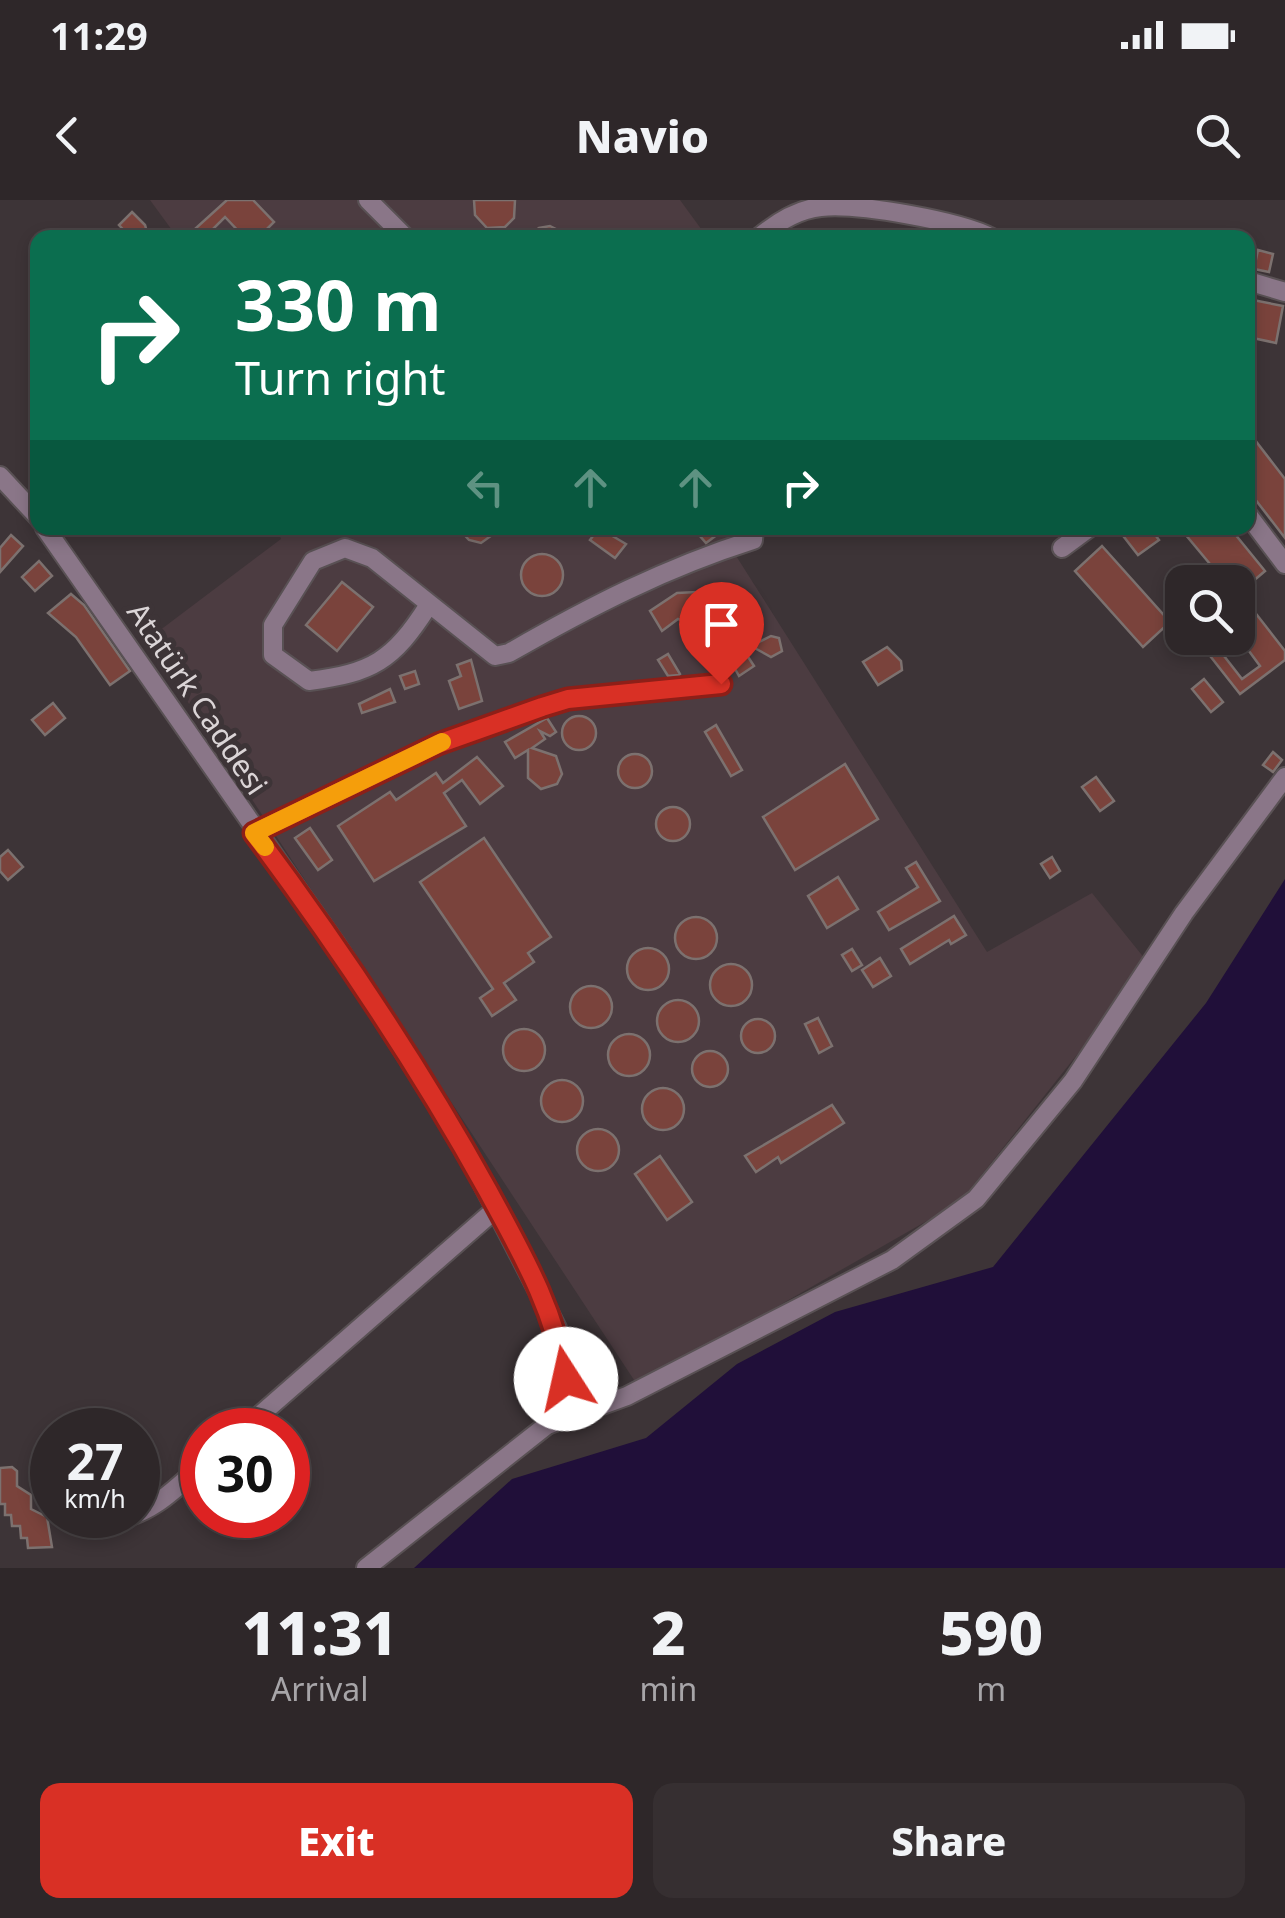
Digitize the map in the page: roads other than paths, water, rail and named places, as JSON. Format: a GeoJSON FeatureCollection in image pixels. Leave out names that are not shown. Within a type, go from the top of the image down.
{"type":"FeatureCollection","features":[{"type":"Feature","properties":{"kind":"street"},"geometry":{"type":"LineString","coordinates":[[368,200],[398,230]]}},
{"type":"Feature","properties":{"kind":"street"},"geometry":{"type":"LineString","coordinates":[[771,230],[796,214],[821,207],[868,208],[959,230]]}},
{"type":"Feature","properties":{"kind":"street"},"geometry":{"type":"LineString","coordinates":[[1255,283],[1285,292]]}},
{"type":"Feature","properties":{"kind":"street"},"geometry":{"type":"LineString","coordinates":[[0,476],[30,508]]}},
{"type":"Feature","properties":{"kind":"street"},"geometry":{"type":"LineString","coordinates":[[1255,525],[1285,564]]}},
{"type":"Feature","properties":{"kind":"street","name":"Atatürk Caddesi"},"geometry":{"type":"LineString","coordinates":[[50,535],[254,833],[338,947],[462,1144],[558,1328],[566,1379],[548,1425]]}},
{"type":"Feature","properties":{"kind":"street"},"geometry":{"type":"LineString","coordinates":[[428,606],[406,642],[360,674],[309,681],[273,655],[273,626],[313,561],[345,548],[372,558],[495,656],[509,653],[614,592],[689,560],[753,540],[753,535]]}},
{"type":"Feature","properties":{"kind":"street"},"geometry":{"type":"LineString","coordinates":[[1062,548],[1080,535]]}},
{"type":"Feature","properties":{"kind":"street"},"geometry":{"type":"LineString","coordinates":[[254,833],[438,744],[542,707],[568,699],[721,684]]}},
{"type":"Feature","properties":{"kind":"street"},"geometry":{"type":"LineString","coordinates":[[366,1568],[548,1425],[627,1396],[857,1278],[932,1234],[976,1200],[1073,1081],[1184,913],[1285,777]]}},
{"type":"Feature","properties":{"kind":"street"},"geometry":{"type":"LineString","coordinates":[[268,1408],[497,1208]]}},
{"type":"Feature","properties":{"kind":"street"},"geometry":{"type":"LineString","coordinates":[[160,1502],[180,1484]]}}]}
